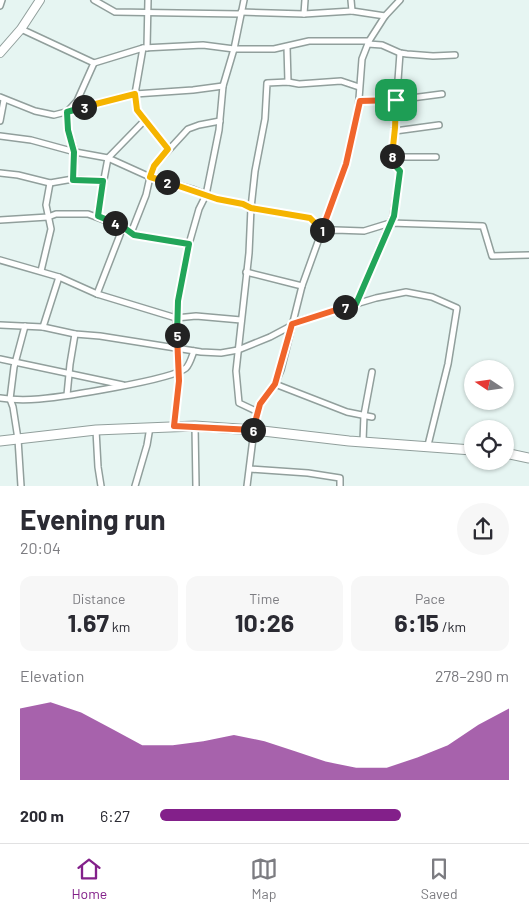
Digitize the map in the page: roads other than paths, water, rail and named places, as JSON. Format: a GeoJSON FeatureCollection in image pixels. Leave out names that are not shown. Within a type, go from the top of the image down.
{"type":"FeatureCollection","features":[{"type":"Feature","properties":{"kind":"main road"},"geometry":{"type":"LineString","coordinates":[[0,441],[96,430],[195,426],[464,449]]}},
{"type":"Feature","properties":{"kind":"main road"},"geometry":{"type":"LineString","coordinates":[[514,456],[529,458]]}},
{"type":"Feature","properties":{"kind":"street"},"geometry":{"type":"LineString","coordinates":[[0,6],[2,0]]}},
{"type":"Feature","properties":{"kind":"street"},"geometry":{"type":"LineString","coordinates":[[0,53],[21,29],[40,0]]}},
{"type":"Feature","properties":{"kind":"street"},"geometry":{"type":"LineString","coordinates":[[94,0],[114,12],[304,14],[352,11],[385,16]]}},
{"type":"Feature","properties":{"kind":"street"},"geometry":{"type":"LineString","coordinates":[[148,0],[145,48],[135,94],[137,110],[168,149]]}},
{"type":"Feature","properties":{"kind":"street"},"geometry":{"type":"LineString","coordinates":[[174,426],[179,372],[176,318],[189,244],[199,209],[206,195],[220,121],[223,86],[234,49],[244,0]]}},
{"type":"Feature","properties":{"kind":"street"},"geometry":{"type":"LineString","coordinates":[[304,14],[305,0]]}},
{"type":"Feature","properties":{"kind":"street"},"geometry":{"type":"LineString","coordinates":[[351,0],[352,11]]}},
{"type":"Feature","properties":{"kind":"street"},"geometry":{"type":"LineString","coordinates":[[247,486],[254,430],[260,404],[275,384],[302,286],[346,164],[360,101],[362,59],[385,16],[400,0]]}},
{"type":"Feature","properties":{"kind":"street"},"geometry":{"type":"LineString","coordinates":[[21,29],[94,62],[145,48],[203,44],[234,49],[274,50],[308,41],[369,43],[382,45],[400,53],[433,56],[455,55]]}},
{"type":"Feature","properties":{"kind":"street"},"geometry":{"type":"LineString","coordinates":[[287,47],[288,82]]}},
{"type":"Feature","properties":{"kind":"street"},"geometry":{"type":"LineString","coordinates":[[356,304],[394,216],[400,171],[392,162],[392,157],[400,53]]}},
{"type":"Feature","properties":{"kind":"street"},"geometry":{"type":"LineString","coordinates":[[73,180],[74,152],[68,130],[67,112],[77,101],[94,62]]}},
{"type":"Feature","properties":{"kind":"street"},"geometry":{"type":"LineString","coordinates":[[258,412],[239,403],[236,371],[249,253],[255,171],[265,119],[268,83],[288,82],[299,84],[341,81],[360,87]]}},
{"type":"Feature","properties":{"kind":"street"},"geometry":{"type":"LineString","coordinates":[[0,121],[2,99],[35,111],[54,115],[135,94],[223,86]]}},
{"type":"Feature","properties":{"kind":"street"},"geometry":{"type":"LineString","coordinates":[[360,101],[396,100],[442,94]]}},
{"type":"Feature","properties":{"kind":"street"},"geometry":{"type":"LineString","coordinates":[[98,216],[108,158],[145,120]]}},
{"type":"Feature","properties":{"kind":"street"},"geometry":{"type":"LineString","coordinates":[[131,233],[146,195],[154,166],[188,129],[220,121]]}},
{"type":"Feature","properties":{"kind":"street"},"geometry":{"type":"LineString","coordinates":[[395,131],[439,125]]}},
{"type":"Feature","properties":{"kind":"street"},"geometry":{"type":"LineString","coordinates":[[0,136],[31,140],[74,152],[108,158],[150,177],[217,199],[243,204],[251,208],[310,218],[315,223],[320,234]]}},
{"type":"Feature","properties":{"kind":"street"},"geometry":{"type":"LineString","coordinates":[[392,157],[436,157]]}},
{"type":"Feature","properties":{"kind":"street"},"geometry":{"type":"LineString","coordinates":[[0,174],[18,175],[50,183],[73,180],[103,181]]}},
{"type":"Feature","properties":{"kind":"street"},"geometry":{"type":"LineString","coordinates":[[41,271],[51,230],[46,205],[50,183]]}},
{"type":"Feature","properties":{"kind":"street"},"geometry":{"type":"LineString","coordinates":[[0,220],[48,217],[56,214],[88,214],[98,216],[123,227],[131,233],[189,244]]}},
{"type":"Feature","properties":{"kind":"street"},"geometry":{"type":"LineString","coordinates":[[320,234],[335,230],[364,231],[390,223],[483,226],[492,256],[529,255]]}},
{"type":"Feature","properties":{"kind":"street"},"geometry":{"type":"LineString","coordinates":[[97,294],[123,227]]}},
{"type":"Feature","properties":{"kind":"street"},"geometry":{"type":"LineString","coordinates":[[0,260],[41,271],[97,294],[176,318],[196,316],[241,320]]}},
{"type":"Feature","properties":{"kind":"street"},"geometry":{"type":"LineString","coordinates":[[246,272],[302,286]]}},
{"type":"Feature","properties":{"kind":"street"},"geometry":{"type":"LineString","coordinates":[[42,327],[59,277]]}},
{"type":"Feature","properties":{"kind":"street"},"geometry":{"type":"LineString","coordinates":[[0,325],[42,327],[75,334],[100,336],[194,351],[221,353],[238,350],[270,337],[292,324],[356,304],[406,292],[432,297],[457,308],[448,364],[428,445]]}},
{"type":"Feature","properties":{"kind":"street"},"geometry":{"type":"LineString","coordinates":[[22,486],[18,439],[10,399],[10,387],[25,326]]}},
{"type":"Feature","properties":{"kind":"street"},"geometry":{"type":"LineString","coordinates":[[67,394],[68,373],[75,334]]}},
{"type":"Feature","properties":{"kind":"street"},"geometry":{"type":"LineString","coordinates":[[0,398],[39,399],[126,385],[179,372],[188,367],[194,351]]}},
{"type":"Feature","properties":{"kind":"street"},"geometry":{"type":"LineString","coordinates":[[0,358],[126,385]]}},
{"type":"Feature","properties":{"kind":"street"},"geometry":{"type":"LineString","coordinates":[[363,441],[364,415],[372,372]]}},
{"type":"Feature","properties":{"kind":"street"},"geometry":{"type":"LineString","coordinates":[[275,384],[331,406],[372,417]]}},
{"type":"Feature","properties":{"kind":"street"},"geometry":{"type":"LineString","coordinates":[[195,426],[196,486]]}},
{"type":"Feature","properties":{"kind":"street"},"geometry":{"type":"LineString","coordinates":[[135,486],[147,445],[150,427]]}},
{"type":"Feature","properties":{"kind":"street"},"geometry":{"type":"LineString","coordinates":[[96,430],[101,486]]}},
{"type":"Feature","properties":{"kind":"street"},"geometry":{"type":"LineString","coordinates":[[250,469],[308,473],[340,478],[340,486]]}}]}
